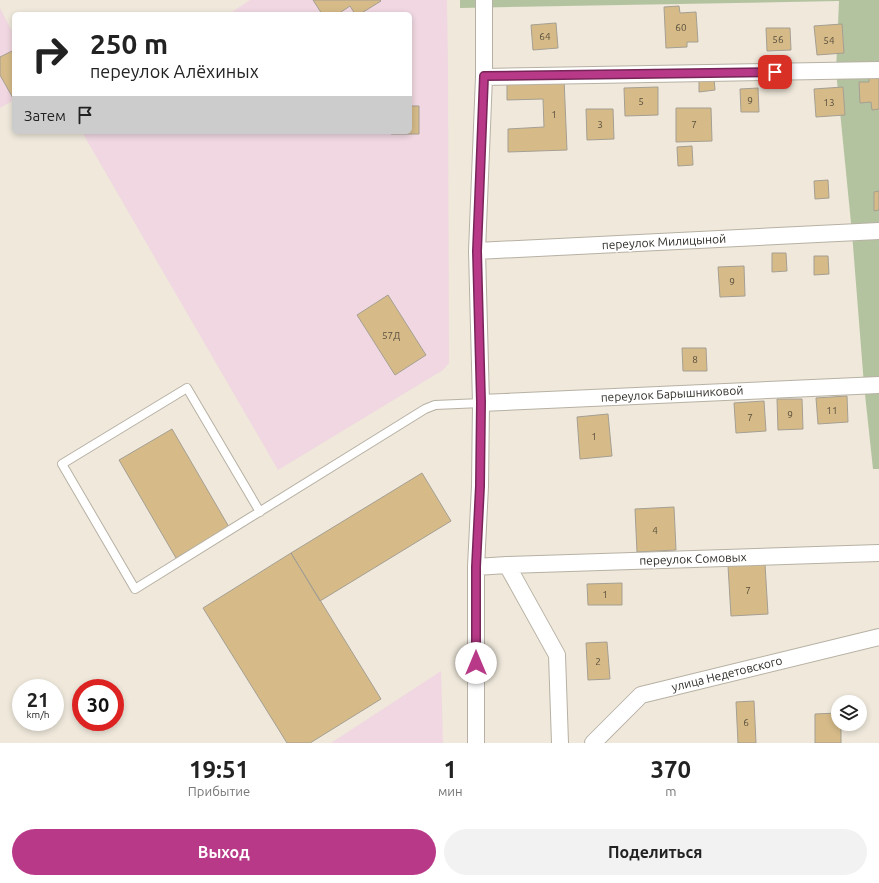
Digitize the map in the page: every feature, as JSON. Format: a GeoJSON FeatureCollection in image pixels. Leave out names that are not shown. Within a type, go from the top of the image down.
{"type":"FeatureCollection","features":[{"type":"Feature","properties":{"kind":"street"},"geometry":{"type":"LineString","coordinates":[[476,743],[476,567],[480,486],[481,402],[477,251],[484,76],[484,0]]}},
{"type":"Feature","properties":{"kind":"street"},"geometry":{"type":"LineString","coordinates":[[484,76],[879,70]]}},
{"type":"Feature","properties":{"kind":"street","name":"переулок Милицыной"},"geometry":{"type":"LineString","coordinates":[[477,251],[879,231]]}},
{"type":"Feature","properties":{"kind":"street","name":"переулок Барышниковой"},"geometry":{"type":"LineString","coordinates":[[481,402],[871,385]]}},
{"type":"Feature","properties":{"kind":"street","name":"переулок Сомовых"},"geometry":{"type":"LineString","coordinates":[[476,567],[879,553]]}},
{"type":"Feature","properties":{"kind":"street"},"geometry":{"type":"LineString","coordinates":[[507,565],[557,655],[560,743]]}},
{"type":"Feature","properties":{"kind":"street","name":"улица Недетовского"},"geometry":{"type":"LineString","coordinates":[[593,743],[641,695],[879,637]]}},
{"type":"Feature","properties":{"kind":"lane"},"geometry":{"type":"LineString","coordinates":[[260,512],[187,388],[62,464],[135,588],[260,512],[425,409],[435,404],[481,402]]}},
{"type":"Feature","properties":{"kind":"shaded area"},"geometry":{"type":"Polygon","coordinates":[[[250,0],[447,0],[449,363],[443,370],[278,470],[83,134],[412,134],[412,12],[232,12],[250,0]]]}},
{"type":"Feature","properties":{"kind":"shaded area"},"geometry":{"type":"Polygon","coordinates":[[[0,8],[12,31],[12,101],[0,108],[0,8]]]}},
{"type":"Feature","properties":{"kind":"shaded area"},"geometry":{"type":"Polygon","coordinates":[[[441,671],[443,743],[331,743],[441,671]]]}},
{"type":"Feature","properties":{"kind":"green space"},"geometry":{"type":"Polygon","coordinates":[[[460,0],[879,0],[879,469],[873,469],[836,71],[839,1],[460,8],[460,0]]]}},
{"type":"Feature","properties":{"kind":"building"},"geometry":{"type":"Polygon","coordinates":[[[313,0],[381,1],[363,12],[354,12],[350,6],[341,12],[321,12],[313,0]]]}},
{"type":"Feature","properties":{"kind":"building"},"geometry":{"type":"Polygon","coordinates":[[[679,6],[680,13],[696,12],[698,42],[687,42],[687,47],[666,48],[664,7],[679,6]]]}},
{"type":"Feature","properties":{"kind":"building"},"geometry":{"type":"Polygon","coordinates":[[[556,23],[558,48],[533,50],[531,25],[556,23]]]}},
{"type":"Feature","properties":{"kind":"building"},"geometry":{"type":"Polygon","coordinates":[[[842,24],[844,53],[817,55],[814,26],[842,24]]]}},
{"type":"Feature","properties":{"kind":"building"},"geometry":{"type":"Polygon","coordinates":[[[766,28],[790,28],[791,50],[767,51],[766,28]]]}},
{"type":"Feature","properties":{"kind":"building"},"geometry":{"type":"Polygon","coordinates":[[[12,51],[12,96],[0,75],[0,57],[12,51]]]}},
{"type":"Feature","properties":{"kind":"building"},"geometry":{"type":"Polygon","coordinates":[[[879,76],[879,109],[872,110],[871,102],[860,103],[859,82],[869,82],[869,77],[879,76]]]}},
{"type":"Feature","properties":{"kind":"building"},"geometry":{"type":"Polygon","coordinates":[[[714,78],[715,90],[699,92],[699,80],[714,78]]]}},
{"type":"Feature","properties":{"kind":"building"},"geometry":{"type":"Polygon","coordinates":[[[564,79],[567,150],[508,152],[508,129],[544,127],[543,99],[507,100],[507,81],[564,79]]]}},
{"type":"Feature","properties":{"kind":"building"},"geometry":{"type":"Polygon","coordinates":[[[658,87],[658,115],[625,116],[624,88],[658,87]]]}},
{"type":"Feature","properties":{"kind":"building"},"geometry":{"type":"Polygon","coordinates":[[[843,87],[845,115],[816,117],[814,89],[843,87]]]}},
{"type":"Feature","properties":{"kind":"building"},"geometry":{"type":"Polygon","coordinates":[[[758,88],[759,112],[741,112],[740,89],[758,88]]]}},
{"type":"Feature","properties":{"kind":"building"},"geometry":{"type":"Polygon","coordinates":[[[412,106],[419,106],[419,134],[412,134],[412,106]]]}},
{"type":"Feature","properties":{"kind":"building"},"geometry":{"type":"Polygon","coordinates":[[[676,108],[711,108],[712,141],[676,142],[676,108]]]}},
{"type":"Feature","properties":{"kind":"building"},"geometry":{"type":"Polygon","coordinates":[[[586,109],[613,109],[614,139],[587,140],[586,109]]]}},
{"type":"Feature","properties":{"kind":"building"},"geometry":{"type":"Polygon","coordinates":[[[692,146],[693,165],[678,166],[677,147],[692,146]]]}},
{"type":"Feature","properties":{"kind":"building"},"geometry":{"type":"Polygon","coordinates":[[[828,180],[829,198],[815,199],[814,181],[828,180]]]}},
{"type":"Feature","properties":{"kind":"building"},"geometry":{"type":"Polygon","coordinates":[[[879,191],[879,210],[874,211],[874,192],[879,191]]]}},
{"type":"Feature","properties":{"kind":"building"},"geometry":{"type":"Polygon","coordinates":[[[772,253],[786,253],[787,271],[772,272],[772,253]]]}},
{"type":"Feature","properties":{"kind":"building"},"geometry":{"type":"Polygon","coordinates":[[[814,256],[828,256],[829,274],[814,275],[814,256]]]}},
{"type":"Feature","properties":{"kind":"building"},"geometry":{"type":"Polygon","coordinates":[[[744,266],[745,296],[720,297],[718,267],[744,266]]]}},
{"type":"Feature","properties":{"kind":"building"},"geometry":{"type":"Polygon","coordinates":[[[388,295],[426,355],[395,375],[357,315],[388,295]]]}},
{"type":"Feature","properties":{"kind":"building"},"geometry":{"type":"Polygon","coordinates":[[[682,348],[706,348],[707,371],[683,371],[682,348]]]}},
{"type":"Feature","properties":{"kind":"building"},"geometry":{"type":"Polygon","coordinates":[[[847,396],[848,422],[818,424],[816,398],[847,396]]]}},
{"type":"Feature","properties":{"kind":"building"},"geometry":{"type":"Polygon","coordinates":[[[777,399],[802,399],[803,429],[778,430],[777,399]]]}},
{"type":"Feature","properties":{"kind":"building"},"geometry":{"type":"Polygon","coordinates":[[[764,401],[766,431],[736,433],[734,403],[764,401]]]}},
{"type":"Feature","properties":{"kind":"building"},"geometry":{"type":"Polygon","coordinates":[[[608,414],[612,456],[580,459],[577,417],[608,414]]]}},
{"type":"Feature","properties":{"kind":"building"},"geometry":{"type":"Polygon","coordinates":[[[172,429],[229,527],[176,558],[119,460],[172,429]]]}},
{"type":"Feature","properties":{"kind":"building"},"geometry":{"type":"Polygon","coordinates":[[[422,473],[451,521],[320,601],[291,553],[422,473]]]}},
{"type":"Feature","properties":{"kind":"building"},"geometry":{"type":"Polygon","coordinates":[[[674,507],[676,550],[637,552],[635,509],[674,507]]]}},
{"type":"Feature","properties":{"kind":"building"},"geometry":{"type":"Polygon","coordinates":[[[291,553],[381,699],[310,743],[287,743],[203,608],[291,553]]]}},
{"type":"Feature","properties":{"kind":"building"},"geometry":{"type":"Polygon","coordinates":[[[765,564],[768,614],[731,616],[728,566],[765,564]]]}},
{"type":"Feature","properties":{"kind":"building"},"geometry":{"type":"Polygon","coordinates":[[[622,583],[622,605],[588,605],[587,584],[622,583]]]}},
{"type":"Feature","properties":{"kind":"building"},"geometry":{"type":"Polygon","coordinates":[[[607,642],[610,679],[588,680],[586,643],[607,642]]]}},
{"type":"Feature","properties":{"kind":"building"},"geometry":{"type":"Polygon","coordinates":[[[754,701],[756,743],[738,743],[736,702],[754,701]]]}},
{"type":"Feature","properties":{"kind":"building"},"geometry":{"type":"Polygon","coordinates":[[[831,713],[831,731],[841,731],[841,743],[815,743],[815,714],[831,713]]]}},
{"type":"Feature","properties":{"kind":"route"},"geometry":{"type":"LineString","coordinates":[[476,663],[476,567],[480,486],[481,402],[477,251],[484,76],[775,72]]}}]}
